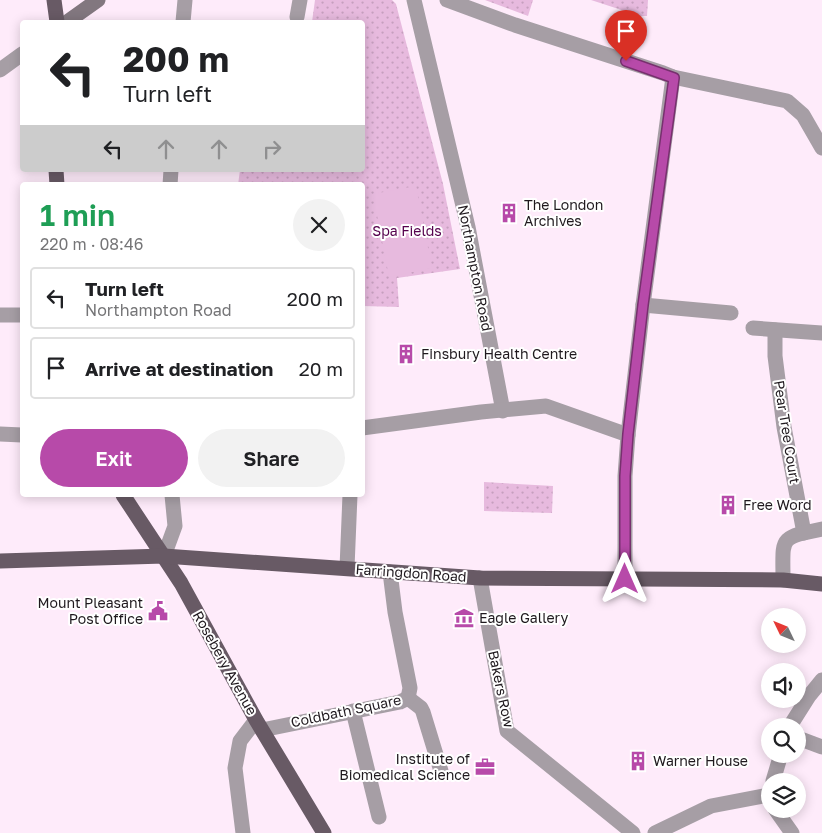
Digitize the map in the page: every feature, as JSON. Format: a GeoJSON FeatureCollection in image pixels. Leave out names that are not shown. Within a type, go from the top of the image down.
{"type":"FeatureCollection","features":[{"type":"Feature","properties":{"kind":"main road"},"geometry":{"type":"LineString","coordinates":[[54,0],[57,20]]}},
{"type":"Feature","properties":{"kind":"main road"},"geometry":{"type":"LineString","coordinates":[[70,20],[98,0]]}},
{"type":"Feature","properties":{"kind":"main road","name":"Rosebery Avenue"},"geometry":{"type":"LineString","coordinates":[[124,497],[181,583],[259,725],[324,833]]}},
{"type":"Feature","properties":{"kind":"main road","name":"Farringdon Road"},"geometry":{"type":"LineString","coordinates":[[0,561],[164,556],[480,578],[783,580],[822,584]]}},
{"type":"Feature","properties":{"kind":"street"},"geometry":{"type":"LineString","coordinates":[[184,20],[185,0]]}},
{"type":"Feature","properties":{"kind":"street"},"geometry":{"type":"LineString","coordinates":[[297,17],[300,0]]}},
{"type":"Feature","properties":{"kind":"street","name":"Northampton Road"},"geometry":{"type":"LineString","coordinates":[[414,0],[468,227],[502,411]]}},
{"type":"Feature","properties":{"kind":"street"},"geometry":{"type":"LineString","coordinates":[[447,0],[668,75],[787,102],[803,115],[822,148]]}},
{"type":"Feature","properties":{"kind":"street"},"geometry":{"type":"LineString","coordinates":[[0,70],[20,55]]}},
{"type":"Feature","properties":{"kind":"street"},"geometry":{"type":"LineString","coordinates":[[625,579],[625,476],[628,434],[668,75]]}},
{"type":"Feature","properties":{"kind":"street"},"geometry":{"type":"LineString","coordinates":[[643,305],[731,313]]}},
{"type":"Feature","properties":{"kind":"street"},"geometry":{"type":"LineString","coordinates":[[0,315],[20,315]]}},
{"type":"Feature","properties":{"kind":"street"},"geometry":{"type":"LineString","coordinates":[[753,328],[822,333]]}},
{"type":"Feature","properties":{"kind":"street","name":"Pear Tree Court"},"geometry":{"type":"LineString","coordinates":[[775,330],[775,356],[784,427],[804,532]]}},
{"type":"Feature","properties":{"kind":"street"},"geometry":{"type":"LineString","coordinates":[[365,428],[546,406],[628,434]]}},
{"type":"Feature","properties":{"kind":"street"},"geometry":{"type":"LineString","coordinates":[[0,434],[20,435]]}},
{"type":"Feature","properties":{"kind":"street"},"geometry":{"type":"LineString","coordinates":[[164,556],[175,526],[172,497]]}},
{"type":"Feature","properties":{"kind":"street"},"geometry":{"type":"LineString","coordinates":[[347,568],[350,497]]}},
{"type":"Feature","properties":{"kind":"street"},"geometry":{"type":"LineString","coordinates":[[783,580],[782,551],[786,541],[791,536],[822,528]]}},
{"type":"Feature","properties":{"kind":"street"},"geometry":{"type":"LineString","coordinates":[[390,572],[395,612],[410,688],[408,698]]}},
{"type":"Feature","properties":{"kind":"street","name":"Bakers Row"},"geometry":{"type":"LineString","coordinates":[[480,578],[507,731],[634,833]]}},
{"type":"Feature","properties":{"kind":"street"},"geometry":{"type":"LineString","coordinates":[[795,718],[822,680]]}},
{"type":"Feature","properties":{"kind":"street","name":"Coldbath Square"},"geometry":{"type":"LineString","coordinates":[[259,725],[353,711],[400,702],[408,698],[421,708],[441,771]]}},
{"type":"Feature","properties":{"kind":"street"},"geometry":{"type":"LineString","coordinates":[[353,711],[379,818]]}},
{"type":"Feature","properties":{"kind":"street"},"geometry":{"type":"LineString","coordinates":[[243,833],[235,768],[240,741],[259,725]]}},
{"type":"Feature","properties":{"kind":"street"},"geometry":{"type":"LineString","coordinates":[[806,741],[822,747]]}},
{"type":"Feature","properties":{"kind":"street"},"geometry":{"type":"LineString","coordinates":[[655,833],[711,806],[761,802]]}},
{"type":"Feature","properties":{"kind":"street"},"geometry":{"type":"LineString","coordinates":[[782,818],[792,833]]}},
{"type":"Feature","properties":{"kind":"green space","name":"Spa Fields"},"geometry":{"type":"Polygon","coordinates":[[[315,0],[392,0],[396,4],[443,184],[460,269],[397,278],[399,307],[365,306],[365,182],[238,182],[240,172],[365,172],[365,20],[312,20],[315,0]]]}},
{"type":"Feature","properties":{"kind":"green space"},"geometry":{"type":"Polygon","coordinates":[[[485,0],[533,0],[528,16],[485,0]]]}},
{"type":"Feature","properties":{"kind":"green space"},"geometry":{"type":"Polygon","coordinates":[[[591,0],[648,0],[647,16],[640,16],[591,0]]]}},
{"type":"Feature","properties":{"kind":"green space"},"geometry":{"type":"Polygon","coordinates":[[[416,186],[432,268],[389,277],[373,194],[416,186]]]}},
{"type":"Feature","properties":{"kind":"green space"},"geometry":{"type":"Polygon","coordinates":[[[484,482],[553,486],[552,513],[484,511],[484,482]]]}},
{"type":"Feature","properties":{"kind":"place","name":"The London Archives"},"geometry":{"type":"Point","coordinates":[509,213]}},
{"type":"Feature","properties":{"kind":"place","name":"Finsbury Health Centre"},"geometry":{"type":"Point","coordinates":[406,354]}},
{"type":"Feature","properties":{"kind":"place","name":"Free Word"},"geometry":{"type":"Point","coordinates":[728,505]}},
{"type":"Feature","properties":{"kind":"place","name":"Mount Pleasant Post Office"},"geometry":{"type":"Point","coordinates":[158,611]}},
{"type":"Feature","properties":{"kind":"place","name":"Eagle Gallery"},"geometry":{"type":"Point","coordinates":[464,618]}},
{"type":"Feature","properties":{"kind":"place","name":"Warner House"},"geometry":{"type":"Point","coordinates":[638,761]}},
{"type":"Feature","properties":{"kind":"place","name":"Institute of Biomedical Science"},"geometry":{"type":"Point","coordinates":[485,767]}},
{"type":"Feature","properties":{"kind":"route"},"geometry":{"type":"LineString","coordinates":[[625,579],[625,476],[628,434],[643,305],[674,78],[626,61]]}}]}
